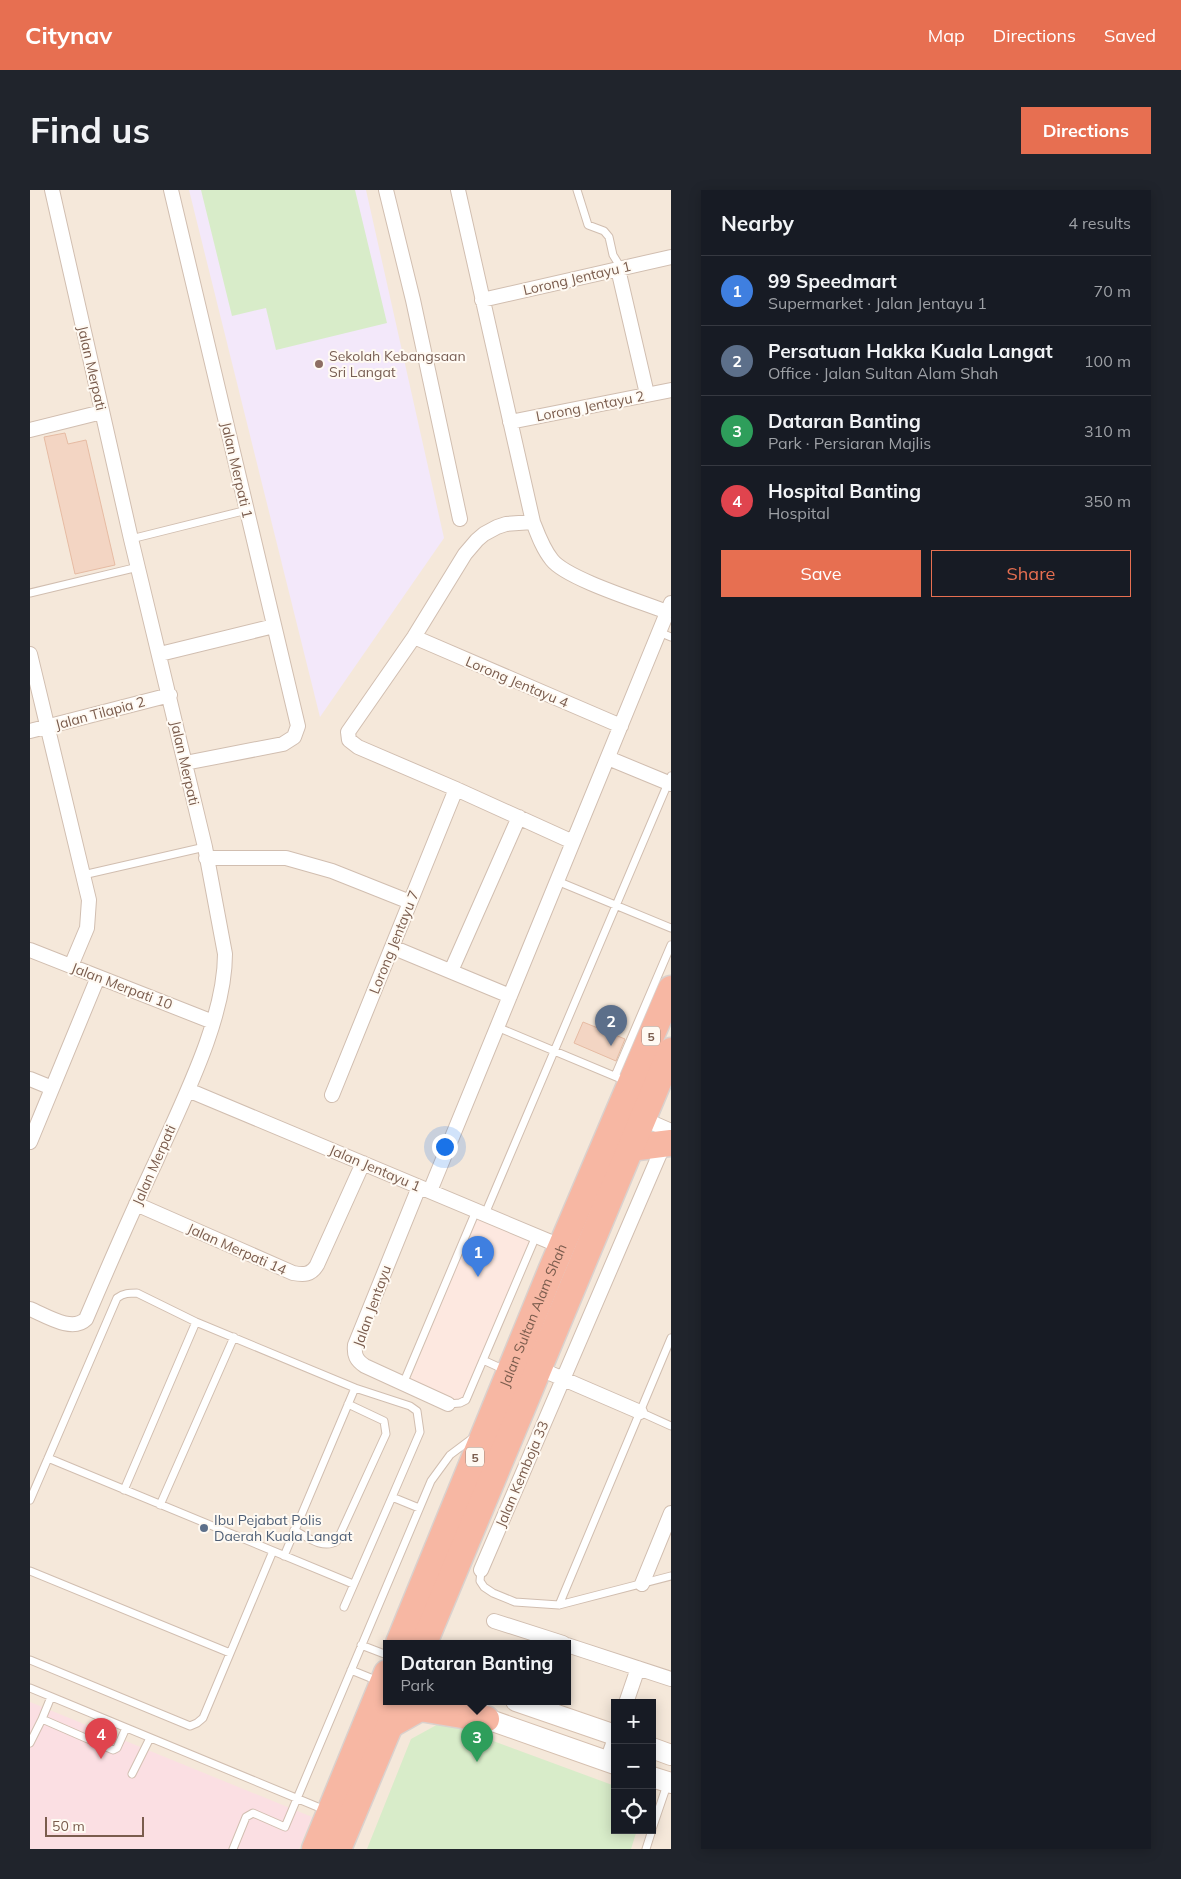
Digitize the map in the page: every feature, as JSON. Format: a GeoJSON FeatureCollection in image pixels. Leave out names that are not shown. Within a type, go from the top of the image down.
{"type":"FeatureCollection","features":[{"type":"Feature","properties":{"kind":"highway","name":"Jalan Sultan Alam Shah"},"geometry":{"type":"LineString","coordinates":[[419,1640],[487,1429],[510,1373],[573,1251],[630,1148],[631,1114],[623,1080],[671,989]]}},
{"type":"Feature","properties":{"kind":"highway","name":"Jalan Sultan Alam Shah"},"geometry":{"type":"LineString","coordinates":[[419,1640],[538,1368],[573,1251],[631,1114],[671,1051]]}},
{"type":"Feature","properties":{"kind":"highway"},"geometry":{"type":"LineString","coordinates":[[630,1148],[669,1139]]}},
{"type":"Feature","properties":{"kind":"highway"},"geometry":{"type":"LineString","coordinates":[[338,1849],[340,1816],[383,1701]]}},
{"type":"Feature","properties":{"kind":"highway"},"geometry":{"type":"LineString","coordinates":[[315,1849],[340,1816],[390,1725],[390,1705]]}},
{"type":"Feature","properties":{"kind":"highway"},"geometry":{"type":"LineString","coordinates":[[390,1725],[420,1708],[486,1719]]}},
{"type":"Feature","properties":{"kind":"street","name":"Jalan Merpati"},"geometry":{"type":"LineString","coordinates":[[30,1309],[67,1323],[78,1324],[86,1319],[188,1090],[213,1022],[225,971],[224,954],[206,853],[170,695],[131,540],[52,190]]}},
{"type":"Feature","properties":{"kind":"street","name":"Jalan Merpati 1"},"geometry":{"type":"LineString","coordinates":[[171,190],[298,726],[294,737],[283,744],[185,763]]}},
{"type":"Feature","properties":{"kind":"street"},"geometry":{"type":"LineString","coordinates":[[386,190],[413,300],[460,519]]}},
{"type":"Feature","properties":{"kind":"street"},"geometry":{"type":"LineString","coordinates":[[458,190],[533,522],[544,549],[553,561],[580,578],[669,608]]}},
{"type":"Feature","properties":{"kind":"street","name":"Lorong Jentayu 1"},"geometry":{"type":"LineString","coordinates":[[482,300],[671,257]]}},
{"type":"Feature","properties":{"kind":"street"},"geometry":{"type":"LineString","coordinates":[[620,268],[647,394]]}},
{"type":"Feature","properties":{"kind":"street","name":"Lorong Jentayu 2"},"geometry":{"type":"LineString","coordinates":[[510,422],[671,390]]}},
{"type":"Feature","properties":{"kind":"street"},"geometry":{"type":"LineString","coordinates":[[30,430],[102,412]]}},
{"type":"Feature","properties":{"kind":"street"},"geometry":{"type":"LineString","coordinates":[[533,522],[506,524],[484,534],[477,540],[465,554],[414,637],[348,732],[349,740],[358,747],[573,842]]}},
{"type":"Feature","properties":{"kind":"street","name":"Jalan Jentayu"},"geometry":{"type":"LineString","coordinates":[[448,1404],[360,1363],[355,1356],[355,1345],[497,1027],[621,726],[665,635],[669,608]]}},
{"type":"Feature","properties":{"kind":"street"},"geometry":{"type":"LineString","coordinates":[[160,654],[274,626]]}},
{"type":"Feature","properties":{"kind":"street","name":"Lorong Jentayu 4"},"geometry":{"type":"LineString","coordinates":[[414,637],[621,726]]}},
{"type":"Feature","properties":{"kind":"street"},"geometry":{"type":"LineString","coordinates":[[30,654],[89,900],[87,928],[71,966]]}},
{"type":"Feature","properties":{"kind":"street","name":"Jalan Tilapia 2"},"geometry":{"type":"LineString","coordinates":[[30,731],[170,695]]}},
{"type":"Feature","properties":{"kind":"street"},"geometry":{"type":"LineString","coordinates":[[608,758],[670,781]]}},
{"type":"Feature","properties":{"kind":"street","name":"Lorong Jentayu 7"},"geometry":{"type":"LineString","coordinates":[[332,1095],[456,789]]}},
{"type":"Feature","properties":{"kind":"street"},"geometry":{"type":"LineString","coordinates":[[451,972],[519,817]]}},
{"type":"Feature","properties":{"kind":"street"},"geometry":{"type":"LineString","coordinates":[[206,853],[286,858],[332,871],[410,902]]}},
{"type":"Feature","properties":{"kind":"street"},"geometry":{"type":"LineString","coordinates":[[392,947],[510,996]]}},
{"type":"Feature","properties":{"kind":"street","name":"Jalan Merpati 10"},"geometry":{"type":"LineString","coordinates":[[30,950],[213,1022]]}},
{"type":"Feature","properties":{"kind":"street"},"geometry":{"type":"LineString","coordinates":[[30,1142],[98,977]]}},
{"type":"Feature","properties":{"kind":"street"},"geometry":{"type":"LineString","coordinates":[[30,1079],[52,1088]]}},
{"type":"Feature","properties":{"kind":"street","name":"Jalan Jentayu 1"},"geometry":{"type":"LineString","coordinates":[[188,1090],[573,1251]]}},
{"type":"Feature","properties":{"kind":"street"},"geometry":{"type":"LineString","coordinates":[[631,1114],[669,1139]]}},
{"type":"Feature","properties":{"kind":"street","name":"Jalan Kemboja 33"},"geometry":{"type":"LineString","coordinates":[[481,1570],[669,1139]]}},
{"type":"Feature","properties":{"kind":"street","name":"Jalan Merpati 14"},"geometry":{"type":"LineString","coordinates":[[136,1204],[293,1274],[304,1275],[314,1270],[317,1265],[363,1163]]}},
{"type":"Feature","properties":{"kind":"street"},"geometry":{"type":"LineString","coordinates":[[538,1368],[640,1412]]}},
{"type":"Feature","properties":{"kind":"street"},"geometry":{"type":"LineString","coordinates":[[642,1584],[671,1513]]}},
{"type":"Feature","properties":{"kind":"street"},"geometry":{"type":"LineString","coordinates":[[494,1621],[554,1640]]}},
{"type":"Feature","properties":{"kind":"street"},"geometry":{"type":"LineString","coordinates":[[571,1645],[671,1679]]}},
{"type":"Feature","properties":{"kind":"street"},"geometry":{"type":"LineString","coordinates":[[627,1699],[638,1668]]}},
{"type":"Feature","properties":{"kind":"street"},"geometry":{"type":"LineString","coordinates":[[445,1705],[611,1762]]}},
{"type":"Feature","properties":{"kind":"street"},"geometry":{"type":"LineString","coordinates":[[527,1705],[611,1736]]}},
{"type":"Feature","properties":{"kind":"street"},"geometry":{"type":"LineString","coordinates":[[656,1749],[671,1755]]}},
{"type":"Feature","properties":{"kind":"lane"},"geometry":{"type":"LineString","coordinates":[[577,190],[588,225],[604,231],[609,237],[613,255],[620,268]]}},
{"type":"Feature","properties":{"kind":"lane"},"geometry":{"type":"LineString","coordinates":[[131,540],[247,510]]}},
{"type":"Feature","properties":{"kind":"lane"},"geometry":{"type":"LineString","coordinates":[[30,593],[138,567]]}},
{"type":"Feature","properties":{"kind":"lane"},"geometry":{"type":"LineString","coordinates":[[403,1384],[554,1051],[670,781]]}},
{"type":"Feature","properties":{"kind":"lane"},"geometry":{"type":"LineString","coordinates":[[83,875],[206,853]]}},
{"type":"Feature","properties":{"kind":"lane"},"geometry":{"type":"LineString","coordinates":[[557,881],[671,928]]}},
{"type":"Feature","properties":{"kind":"lane"},"geometry":{"type":"LineString","coordinates":[[497,1027],[623,1080],[671,945]]}},
{"type":"Feature","properties":{"kind":"lane"},"geometry":{"type":"LineString","coordinates":[[448,1404],[460,1403],[466,1400],[536,1236]]}},
{"type":"Feature","properties":{"kind":"lane"},"geometry":{"type":"LineString","coordinates":[[30,1500],[117,1298],[122,1294],[137,1293],[196,1322],[355,1388],[410,1406],[417,1411],[420,1432],[344,1607]]}},
{"type":"Feature","properties":{"kind":"lane"},"geometry":{"type":"LineString","coordinates":[[124,1490],[196,1322]]}},
{"type":"Feature","properties":{"kind":"lane"},"geometry":{"type":"LineString","coordinates":[[160,1505],[234,1337]]}},
{"type":"Feature","properties":{"kind":"lane"},"geometry":{"type":"LineString","coordinates":[[559,1605],[671,1338]]}},
{"type":"Feature","properties":{"kind":"lane"},"geometry":{"type":"LineString","coordinates":[[483,1360],[510,1373]]}},
{"type":"Feature","properties":{"kind":"lane"},"geometry":{"type":"LineString","coordinates":[[284,1556],[355,1388]]}},
{"type":"Feature","properties":{"kind":"lane"},"geometry":{"type":"LineString","coordinates":[[294,1530],[322,1544],[329,1545],[337,1541],[386,1434],[384,1421],[348,1404]]}},
{"type":"Feature","properties":{"kind":"lane"},"geometry":{"type":"LineString","coordinates":[[640,1412],[671,1426]]}},
{"type":"Feature","properties":{"kind":"lane"},"geometry":{"type":"LineString","coordinates":[[233,1849],[246,1817],[253,1814],[285,1827],[431,1481],[450,1456],[466,1442],[487,1429]]}},
{"type":"Feature","properties":{"kind":"lane"},"geometry":{"type":"LineString","coordinates":[[48,1458],[353,1584]]}},
{"type":"Feature","properties":{"kind":"lane"},"geometry":{"type":"LineString","coordinates":[[392,1497],[419,1508]]}},
{"type":"Feature","properties":{"kind":"lane"},"geometry":{"type":"LineString","coordinates":[[30,1660],[190,1726],[197,1723],[202,1718],[273,1551]]}},
{"type":"Feature","properties":{"kind":"lane"},"geometry":{"type":"LineString","coordinates":[[481,1570],[480,1582],[493,1594],[515,1602],[559,1605],[671,1576]]}},
{"type":"Feature","properties":{"kind":"lane"},"geometry":{"type":"LineString","coordinates":[[30,1571],[230,1653]]}},
{"type":"Feature","properties":{"kind":"lane"},"geometry":{"type":"LineString","coordinates":[[361,1645],[383,1653]]}},
{"type":"Feature","properties":{"kind":"lane"},"geometry":{"type":"LineString","coordinates":[[351,1670],[383,1683]]}},
{"type":"Feature","properties":{"kind":"lane"},"geometry":{"type":"LineString","coordinates":[[30,1688],[340,1816]]}},
{"type":"Feature","properties":{"kind":"lane"},"geometry":{"type":"LineString","coordinates":[[30,1743],[51,1697]]}},
{"type":"Feature","properties":{"kind":"lane"},"geometry":{"type":"LineString","coordinates":[[42,1719],[113,1750],[117,1748],[126,1728]]}},
{"type":"Feature","properties":{"kind":"lane"},"geometry":{"type":"LineString","coordinates":[[132,1774],[150,1738]]}},
{"type":"Feature","properties":{"kind":"lane"},"geometry":{"type":"LineString","coordinates":[[656,1815],[666,1779]]}},
{"type":"Feature","properties":{"kind":"lane"},"geometry":{"type":"LineString","coordinates":[[646,1849],[651,1834]]}},
{"type":"Feature","properties":{"kind":"shaded area"},"geometry":{"type":"Polygon","coordinates":[[[30,190],[671,190],[671,1849],[30,1849],[30,190]]]}},
{"type":"Feature","properties":{"kind":"shaded area","name":"Sekolah Kebangsaan Sri Langat"},"geometry":{"type":"Polygon","coordinates":[[[189,190],[366,190],[444,538],[320,717],[189,190]]]}},
{"type":"Feature","properties":{"kind":"shaded area"},"geometry":{"type":"Polygon","coordinates":[[[477,1216],[531,1238],[464,1398],[452,1400],[409,1382],[477,1216]]]}},
{"type":"Feature","properties":{"kind":"shaded area"},"geometry":{"type":"Polygon","coordinates":[[[30,1702],[312,1817],[299,1849],[30,1849],[30,1702]]]}},
{"type":"Feature","properties":{"kind":"green space"},"geometry":{"type":"Polygon","coordinates":[[[201,190],[355,190],[387,323],[276,350],[266,308],[232,316],[201,190]]]}},
{"type":"Feature","properties":{"kind":"green space"},"geometry":{"type":"Polygon","coordinates":[[[442,1722],[611,1785],[611,1834],[636,1834],[631,1849],[367,1849],[411,1739],[442,1722]]]}},
{"type":"Feature","properties":{"kind":"building"},"geometry":{"type":"Polygon","coordinates":[[[65,433],[68,444],[86,440],[115,565],[75,574],[44,437],[65,433]]]}},
{"type":"Feature","properties":{"kind":"building"},"geometry":{"type":"Polygon","coordinates":[[[583,1022],[625,1039],[616,1061],[574,1043],[583,1022]]]}},
{"type":"Feature","properties":{"kind":"place","name":"Sekolah Kebangsaan Sri Langat"},"geometry":{"type":"Point","coordinates":[319,364]}},
{"type":"Feature","properties":{"kind":"place","name":"Persatuan Hakka Kuala Langat"},"geometry":{"type":"Point","coordinates":[611,1046]}},
{"type":"Feature","properties":{"kind":"place","name":"99 Speedmart"},"geometry":{"type":"Point","coordinates":[478,1277]}},
{"type":"Feature","properties":{"kind":"place","name":"Ibu Pejabat Polis Daerah Kuala Langat"},"geometry":{"type":"Point","coordinates":[204,1528]}},
{"type":"Feature","properties":{"kind":"place","name":"Hospital Banting"},"geometry":{"type":"Point","coordinates":[101,1759]}},
{"type":"Feature","properties":{"kind":"place","name":"Dataran Banting"},"geometry":{"type":"Point","coordinates":[477,1762]}}]}
